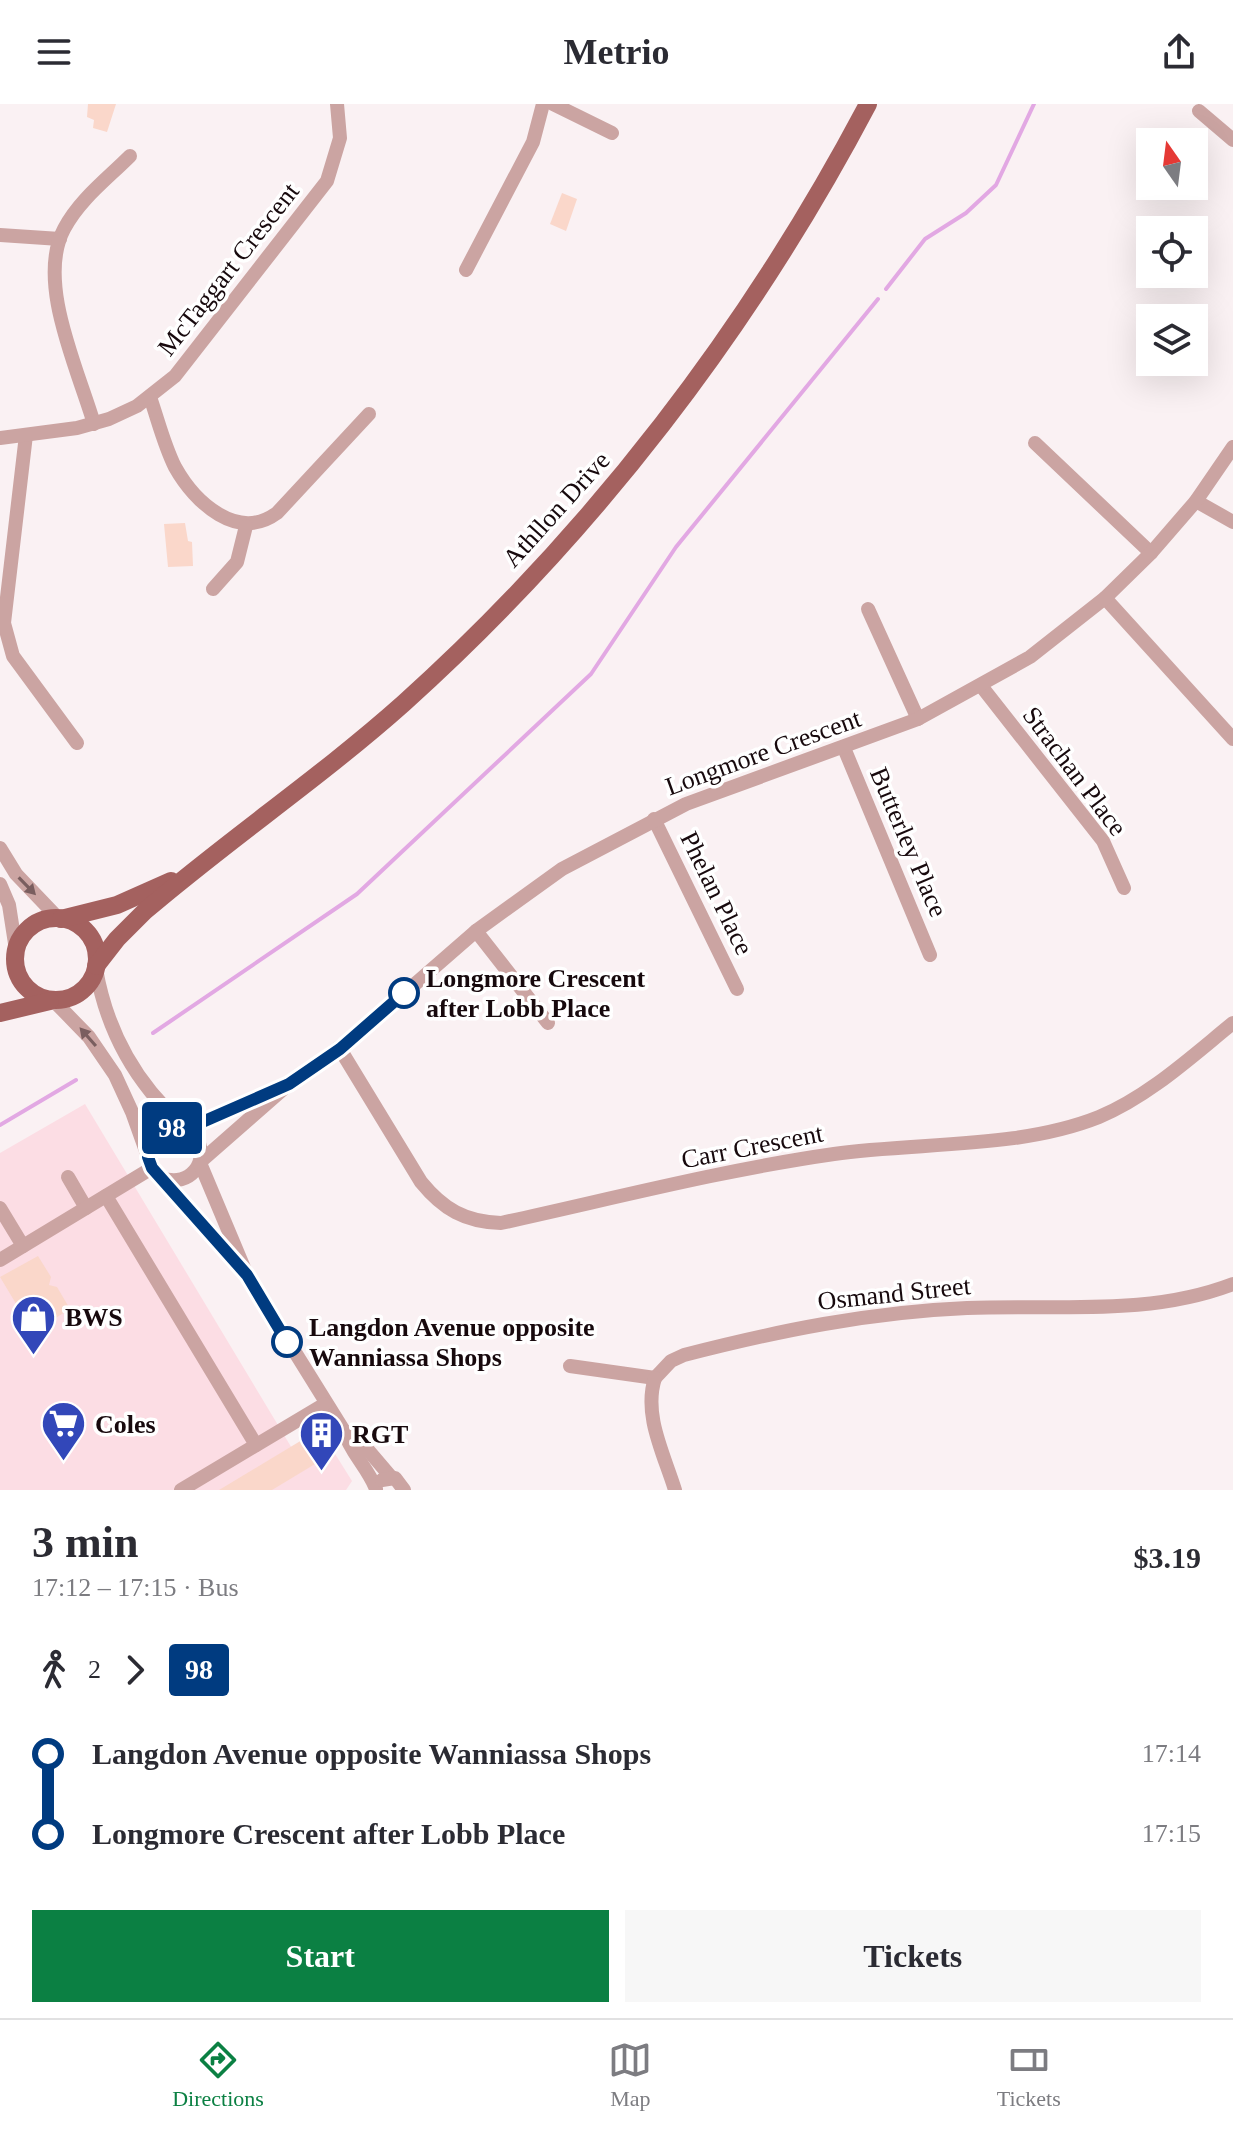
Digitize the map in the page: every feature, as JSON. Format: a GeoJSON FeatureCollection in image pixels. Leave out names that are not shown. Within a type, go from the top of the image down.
{"type":"FeatureCollection","features":[{"type":"Feature","properties":{"kind":"main road","name":"Athllon Drive"},"geometry":{"type":"LineString","coordinates":[[96,968],[129,925],[193,870],[337,760],[405,702],[513,596],[603,497],[678,405],[789,241],[868,104]]}},
{"type":"Feature","properties":{"kind":"main road","name":"Athllon Drive"},"geometry":{"type":"LineString","coordinates":[[60,919],[117,905],[193,870]]}},
{"type":"Feature","properties":{"kind":"main road"},"geometry":{"type":"LineString","coordinates":[[0,975],[32,926],[60,919],[76,924],[89,935],[96,950],[96,968],[81,992],[0,1013]]}},
{"type":"Feature","properties":{"kind":"main road"},"geometry":{"type":"LineString","coordinates":[[16,951],[16,970],[24,985],[37,996],[53,1000]]}},
{"type":"Feature","properties":{"kind":"street","name":"McTaggart Crescent"},"geometry":{"type":"LineString","coordinates":[[0,438],[94,424],[150,397],[198,351],[327,181],[340,138],[337,104]]}},
{"type":"Feature","properties":{"kind":"street"},"geometry":{"type":"LineString","coordinates":[[466,270],[533,142],[543,104]]}},
{"type":"Feature","properties":{"kind":"street"},"geometry":{"type":"LineString","coordinates":[[553,104],[612,133]]}},
{"type":"Feature","properties":{"kind":"street"},"geometry":{"type":"LineString","coordinates":[[1199,111],[1233,140]]}},
{"type":"Feature","properties":{"kind":"street"},"geometry":{"type":"LineString","coordinates":[[94,424],[56,293],[54,270],[60,239],[77,209],[130,156]]}},
{"type":"Feature","properties":{"kind":"street"},"geometry":{"type":"LineString","coordinates":[[0,235],[60,239]]}},
{"type":"Feature","properties":{"kind":"street"},"geometry":{"type":"LineString","coordinates":[[150,397],[177,469],[225,520],[246,526],[266,522],[277,513],[369,414]]}},
{"type":"Feature","properties":{"kind":"street"},"geometry":{"type":"LineString","coordinates":[[26,435],[4,623],[9,645],[25,675],[77,743]]}},
{"type":"Feature","properties":{"kind":"street"},"geometry":{"type":"LineString","coordinates":[[1035,443],[1151,553]]}},
{"type":"Feature","properties":{"kind":"street","name":"Longmore Crescent"},"geometry":{"type":"LineString","coordinates":[[200,1162],[289,1084],[340,1049],[476,931],[562,869],[654,819],[751,778],[844,748],[918,719],[982,687],[1061,635],[1151,553],[1196,501],[1233,447]]}},
{"type":"Feature","properties":{"kind":"street"},"geometry":{"type":"LineString","coordinates":[[1196,501],[1233,522]]}},
{"type":"Feature","properties":{"kind":"street"},"geometry":{"type":"LineString","coordinates":[[213,589],[243,552],[246,526]]}},
{"type":"Feature","properties":{"kind":"street"},"geometry":{"type":"LineString","coordinates":[[1105,598],[1233,739]]}},
{"type":"Feature","properties":{"kind":"street"},"geometry":{"type":"LineString","coordinates":[[868,609],[918,719]]}},
{"type":"Feature","properties":{"kind":"street","name":"Strachan Place"},"geometry":{"type":"LineString","coordinates":[[982,687],[1103,841],[1124,888]]}},
{"type":"Feature","properties":{"kind":"street","name":"Butterley Place"},"geometry":{"type":"LineString","coordinates":[[844,748],[930,955]]}},
{"type":"Feature","properties":{"kind":"street","name":"Phelan Place"},"geometry":{"type":"LineString","coordinates":[[654,819],[737,989]]}},
{"type":"Feature","properties":{"kind":"street"},"geometry":{"type":"LineString","coordinates":[[0,848],[16,874],[60,919]]}},
{"type":"Feature","properties":{"kind":"street"},"geometry":{"type":"LineString","coordinates":[[0,884],[9,905],[16,951]]}},
{"type":"Feature","properties":{"kind":"street"},"geometry":{"type":"LineString","coordinates":[[476,931],[548,1023]]}},
{"type":"Feature","properties":{"kind":"street"},"geometry":{"type":"LineString","coordinates":[[96,968],[106,1016],[115,1037],[138,1075],[184,1130],[199,1143],[200,1162],[247,1275],[344,1431],[376,1490]]}},
{"type":"Feature","properties":{"kind":"street"},"geometry":{"type":"LineString","coordinates":[[53,1000],[103,1055],[124,1093],[153,1167],[247,1275]]}},
{"type":"Feature","properties":{"kind":"street","name":"Carr Crescent"},"geometry":{"type":"LineString","coordinates":[[340,1049],[421,1182],[435,1199],[462,1217],[501,1223],[832,1155],[1019,1137],[1058,1130],[1115,1109],[1151,1089],[1233,1023]]}},
{"type":"Feature","properties":{"kind":"street","name":"Longmore Crescent"},"geometry":{"type":"LineString","coordinates":[[184,1130],[289,1084]]}},
{"type":"Feature","properties":{"kind":"street"},"geometry":{"type":"LineString","coordinates":[[153,1167],[151,1143],[161,1132],[184,1130]]}},
{"type":"Feature","properties":{"kind":"street"},"geometry":{"type":"LineString","coordinates":[[153,1167],[180,1181],[192,1174],[200,1162]]}},
{"type":"Feature","properties":{"kind":"street"},"geometry":{"type":"LineString","coordinates":[[0,1260],[153,1167]]}},
{"type":"Feature","properties":{"kind":"street"},"geometry":{"type":"LineString","coordinates":[[68,1177],[86,1208]]}},
{"type":"Feature","properties":{"kind":"street"},"geometry":{"type":"LineString","coordinates":[[106,1196],[256,1445]]}},
{"type":"Feature","properties":{"kind":"street"},"geometry":{"type":"LineString","coordinates":[[0,1208],[23,1246]]}},
{"type":"Feature","properties":{"kind":"street","name":"Osmand Street"},"geometry":{"type":"LineString","coordinates":[[655,1378],[671,1361],[684,1355],[842,1320],[964,1308],[1112,1308],[1160,1304],[1233,1284]]}},
{"type":"Feature","properties":{"kind":"street"},"geometry":{"type":"LineString","coordinates":[[570,1366],[655,1378],[650,1395],[652,1415],[675,1490]]}},
{"type":"Feature","properties":{"kind":"street"},"geometry":{"type":"LineString","coordinates":[[181,1490],[325,1404]]}},
{"type":"Feature","properties":{"kind":"street"},"geometry":{"type":"LineString","coordinates":[[344,1431],[362,1443],[405,1489]]}},
{"type":"Feature","properties":{"kind":"street"},"geometry":{"type":"LineString","coordinates":[[376,1490],[381,1480],[391,1477]]}},
{"type":"Feature","properties":{"kind":"shaded area"},"geometry":{"type":"Polygon","coordinates":[[[88,104],[116,104],[107,132],[93,128],[94,120],[87,117],[88,104]]]}},
{"type":"Feature","properties":{"kind":"shaded area"},"geometry":{"type":"Polygon","coordinates":[[[562,193],[577,199],[566,231],[550,224],[562,193]]]}},
{"type":"Feature","properties":{"kind":"shaded area"},"geometry":{"type":"Polygon","coordinates":[[[185,523],[188,541],[192,542],[193,566],[168,567],[164,524],[185,523]]]}},
{"type":"Feature","properties":{"kind":"shaded area"},"geometry":{"type":"Polygon","coordinates":[[[85,1104],[293,1450],[322,1433],[352,1481],[346,1490],[0,1490],[0,1153],[85,1104]]]}},
{"type":"Feature","properties":{"kind":"shaded area"},"geometry":{"type":"Polygon","coordinates":[[[38,1256],[51,1277],[49,1285],[57,1287],[70,1309],[33,1332],[0,1277],[38,1256]]]}},
{"type":"Feature","properties":{"kind":"shaded area"},"geometry":{"type":"Polygon","coordinates":[[[302,1440],[311,1441],[325,1458],[272,1490],[219,1490],[302,1440]]]}},
{"type":"Feature","properties":{"kind":"waterway"},"geometry":{"type":"LineString","coordinates":[[886,289],[925,239],[966,213],[996,185],[1034,104]]}},
{"type":"Feature","properties":{"kind":"waterway"},"geometry":{"type":"LineString","coordinates":[[153,1033],[357,894],[591,674],[676,547],[878,299]]}},
{"type":"Feature","properties":{"kind":"waterway"},"geometry":{"type":"LineString","coordinates":[[0,1125],[76,1080]]}},
{"type":"Feature","properties":{"kind":"bus line","name":"98"},"geometry":{"type":"LineString","coordinates":[[287,1342],[247,1275],[152,1168],[148,1157],[151,1143],[155,1136],[168,1129],[184,1130],[289,1084],[340,1049],[404,993]]}},
{"type":"Feature","properties":{"kind":"place","name":"Longmore Crescent after Lobb Place"},"geometry":{"type":"Point","coordinates":[404,993]}},
{"type":"Feature","properties":{"kind":"place","name":"Langdon Avenue opposite Wanniassa Shops"},"geometry":{"type":"Point","coordinates":[287,1342]}},
{"type":"Feature","properties":{"kind":"place","name":"BWS"},"geometry":{"type":"Point","coordinates":[34,1356]}},
{"type":"Feature","properties":{"kind":"place","name":"Coles"},"geometry":{"type":"Point","coordinates":[64,1463]}},
{"type":"Feature","properties":{"kind":"place","name":"RGT"},"geometry":{"type":"Point","coordinates":[321,1473]}}]}
